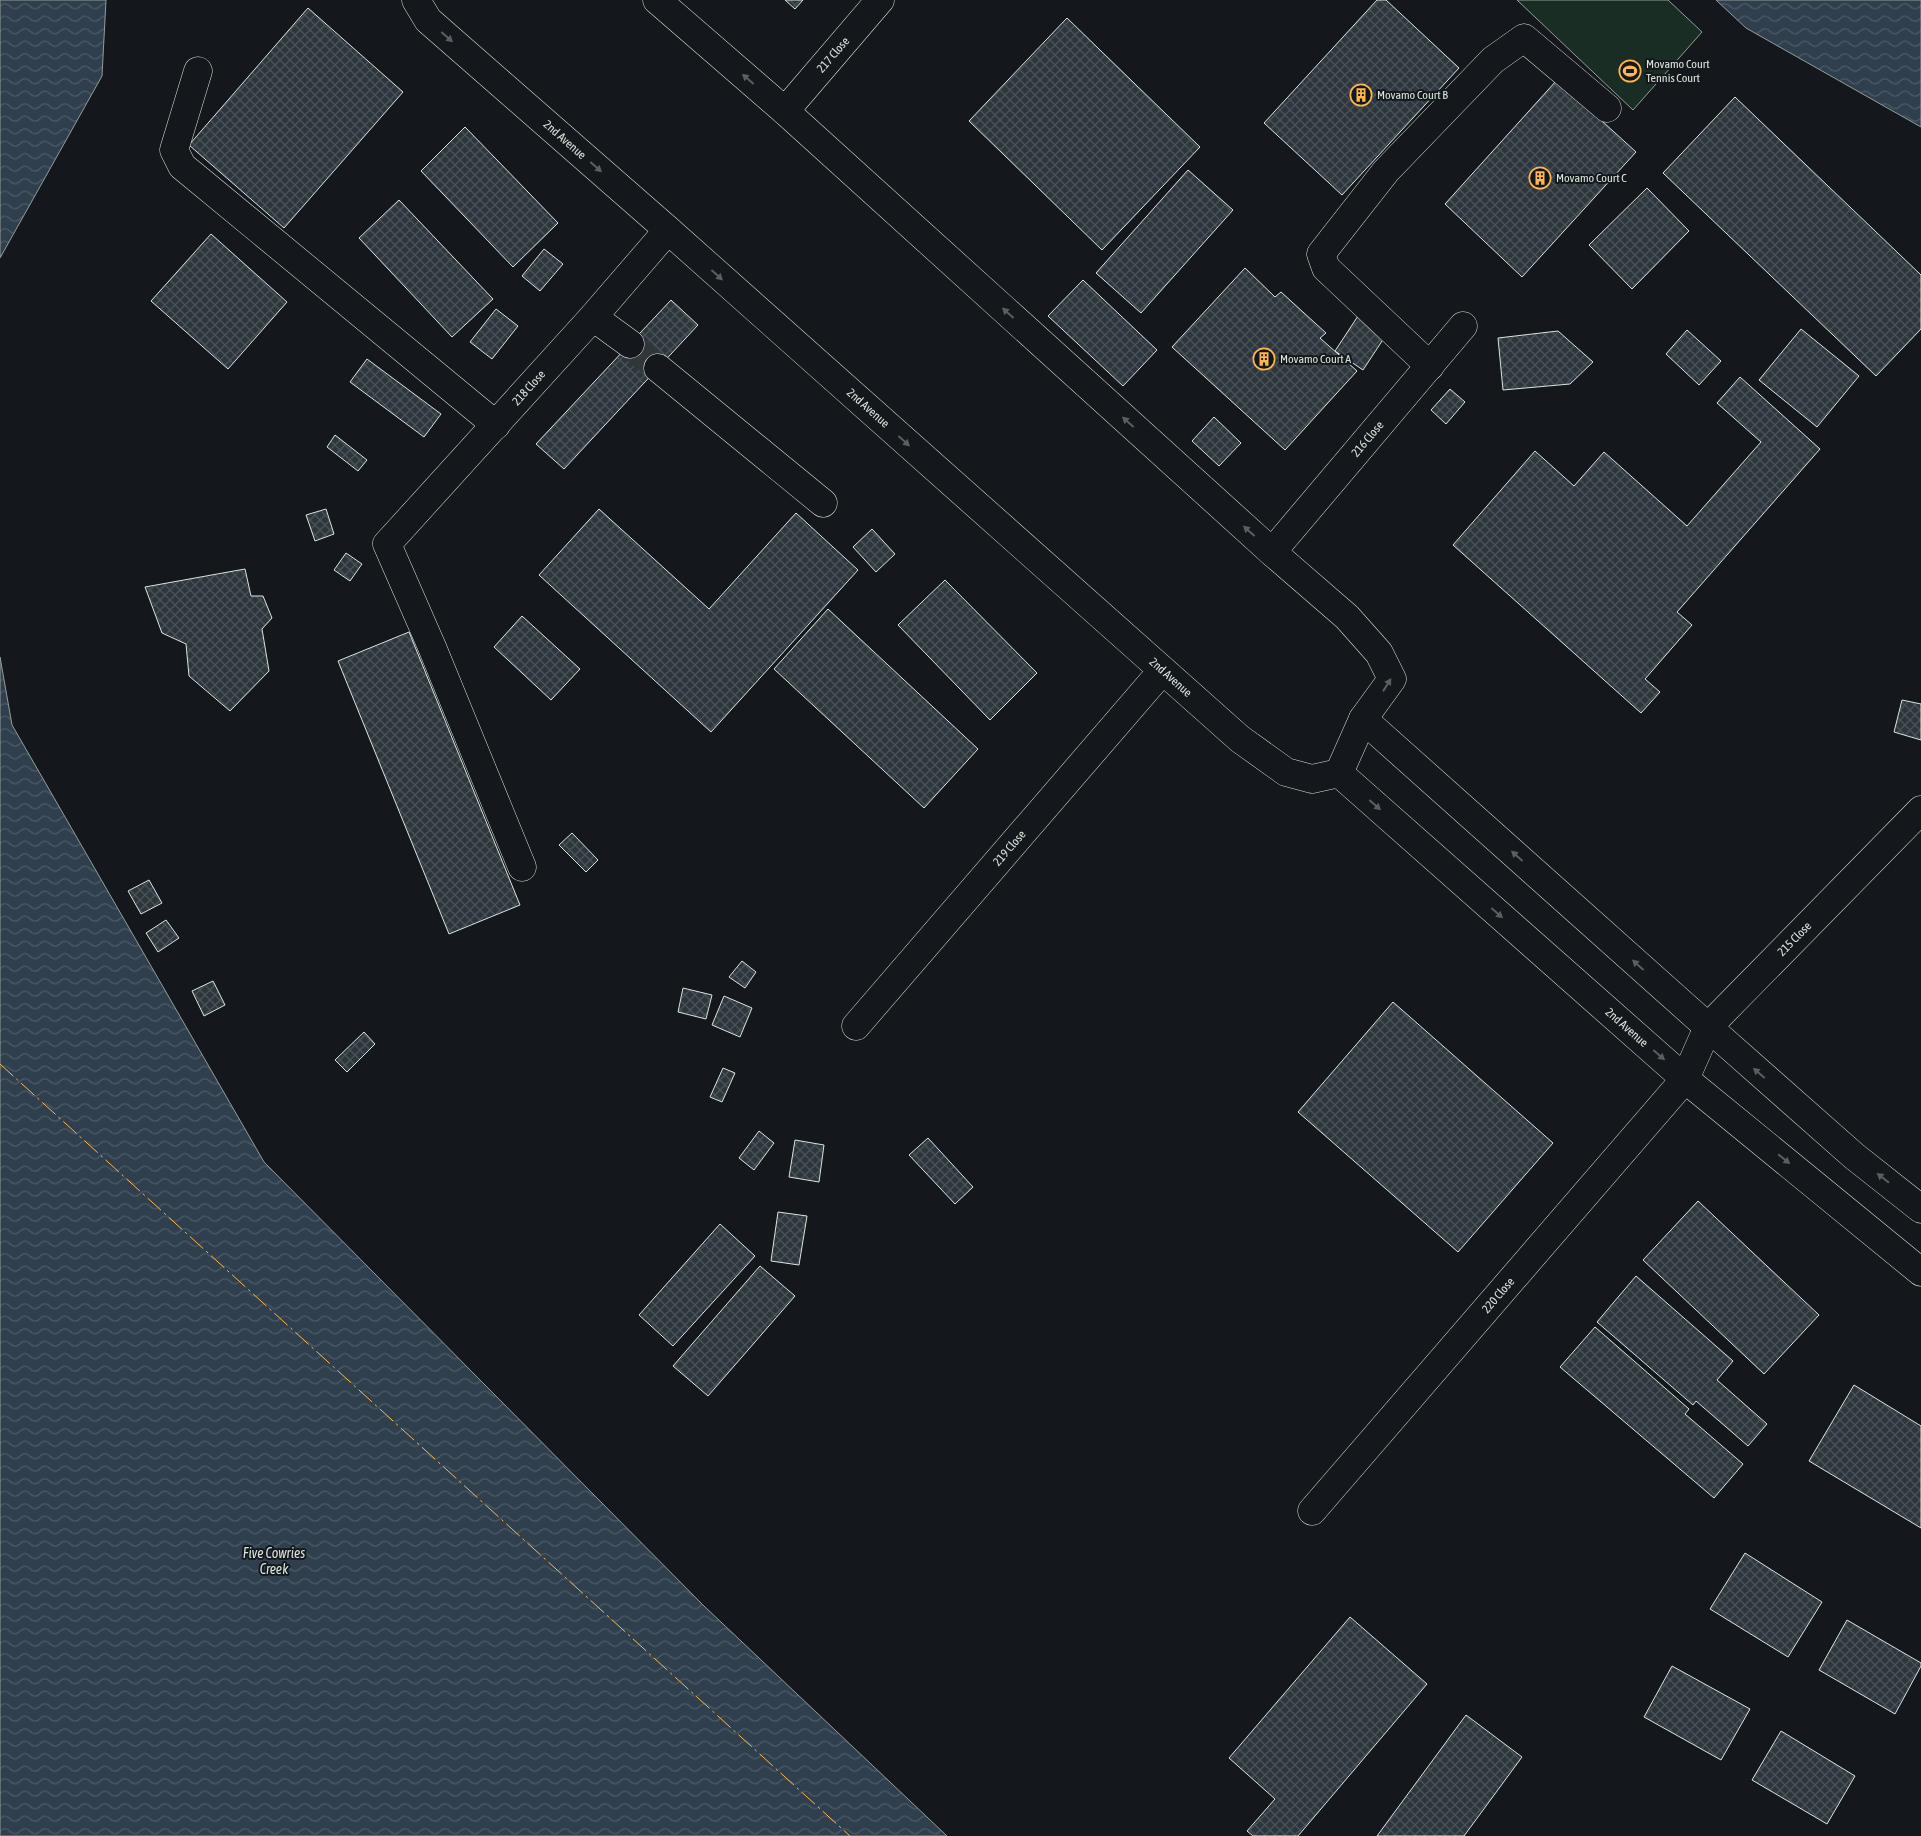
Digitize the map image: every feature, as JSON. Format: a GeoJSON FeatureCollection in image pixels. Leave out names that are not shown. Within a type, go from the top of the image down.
{"type":"FeatureCollection","features":[{"type":"Feature","properties":{"kind":"street","name":"2nd Avenue"},"geometry":{"type":"LineString","coordinates":[[416,0],[428,20],[668,230],[1240,739],[1286,772],[1312,779],[1339,773],[1685,1079],[1921,1272]]}},
{"type":"Feature","properties":{"kind":"street"},"geometry":{"type":"LineString","coordinates":[[657,0],[785,111],[1272,552],[1347,617],[1379,653],[1392,679],[1363,719],[1339,773]]}},
{"type":"Feature","properties":{"kind":"street","name":"217 Close"},"geometry":{"type":"LineString","coordinates":[[785,111],[880,0]]}},
{"type":"Feature","properties":{"kind":"street"},"geometry":{"type":"LineString","coordinates":[[1430,366],[1326,268],[1321,254],[1386,171],[1493,60],[1524,38],[1607,108]]}},
{"type":"Feature","properties":{"kind":"street"},"geometry":{"type":"LineString","coordinates":[[198,71],[174,150],[182,166],[496,425]]}},
{"type":"Feature","properties":{"kind":"street","name":"218 Close"},"geometry":{"type":"LineString","coordinates":[[522,866],[432,647],[387,544],[593,317],[668,230]]}},
{"type":"Feature","properties":{"kind":"street"},"geometry":{"type":"LineString","coordinates":[[593,317],[630,344]]}},
{"type":"Feature","properties":{"kind":"street","name":"216 Close"},"geometry":{"type":"LineString","coordinates":[[1272,552],[1463,326]]}},
{"type":"Feature","properties":{"kind":"street"},"geometry":{"type":"LineString","coordinates":[[658,368],[823,503]]}},
{"type":"Feature","properties":{"kind":"street","name":"219 Close"},"geometry":{"type":"LineString","coordinates":[[856,1026],[1162,671]]}},
{"type":"Feature","properties":{"kind":"street"},"geometry":{"type":"LineString","coordinates":[[1363,719],[1854,1156],[1921,1208]]}},
{"type":"Feature","properties":{"kind":"street","name":"215 Close"},"geometry":{"type":"LineString","coordinates":[[1685,1079],[1708,1027],[1921,810]]}},
{"type":"Feature","properties":{"kind":"street","name":"220 Close"},"geometry":{"type":"LineString","coordinates":[[1312,1511],[1685,1079]]}},
{"type":"Feature","properties":{"kind":"green space","name":"Movamo Court Tennis Court"},"geometry":{"type":"Polygon","coordinates":[[[1517,0],[1668,0],[1702,32],[1633,110],[1517,0]]]}},
{"type":"Feature","properties":{"kind":"water"},"geometry":{"type":"Polygon","coordinates":[[[0,0],[106,0],[102,76],[0,258],[0,0]]]}},
{"type":"Feature","properties":{"kind":"water"},"geometry":{"type":"Polygon","coordinates":[[[1716,0],[1921,0],[1921,127],[1746,28],[1716,0]]]}},
{"type":"Feature","properties":{"kind":"water","name":"Five Cowries Creek"},"geometry":{"type":"Polygon","coordinates":[[[0,657],[12,725],[264,1162],[704,1606],[947,1836],[0,1836],[0,657]]]}},
{"type":"Feature","properties":{"kind":"building"},"geometry":{"type":"Polygon","coordinates":[[[785,0],[803,0],[795,9],[785,0]]]}},
{"type":"Feature","properties":{"kind":"building","name":"Movamo Court B"},"geometry":{"type":"Polygon","coordinates":[[[1377,0],[1386,0],[1459,68],[1342,195],[1264,123],[1377,0]]]}},
{"type":"Feature","properties":{"kind":"building"},"geometry":{"type":"Polygon","coordinates":[[[308,8],[403,92],[284,228],[189,145],[308,8]]]}},
{"type":"Feature","properties":{"kind":"building"},"geometry":{"type":"Polygon","coordinates":[[[1067,18],[1200,147],[1102,250],[969,121],[1067,18]]]}},
{"type":"Feature","properties":{"kind":"building","name":"Movamo Court C"},"geometry":{"type":"Polygon","coordinates":[[[1557,80],[1636,152],[1522,277],[1445,204],[1557,80]]]}},
{"type":"Feature","properties":{"kind":"building"},"geometry":{"type":"Polygon","coordinates":[[[1735,97],[1921,275],[1921,329],[1876,376],[1663,173],[1735,97]]]}},
{"type":"Feature","properties":{"kind":"building"},"geometry":{"type":"Polygon","coordinates":[[[465,127],[558,223],[513,267],[421,171],[465,127]]]}},
{"type":"Feature","properties":{"kind":"building"},"geometry":{"type":"Polygon","coordinates":[[[1188,170],[1233,210],[1141,313],[1096,273],[1188,170]]]}},
{"type":"Feature","properties":{"kind":"building"},"geometry":{"type":"Polygon","coordinates":[[[1647,188],[1689,231],[1632,289],[1589,245],[1647,188]]]}},
{"type":"Feature","properties":{"kind":"building"},"geometry":{"type":"Polygon","coordinates":[[[399,200],[493,299],[452,337],[359,238],[399,200]]]}},
{"type":"Feature","properties":{"kind":"building"},"geometry":{"type":"Polygon","coordinates":[[[211,234],[287,302],[228,369],[151,301],[211,234]]]}},
{"type":"Feature","properties":{"kind":"building"},"geometry":{"type":"Polygon","coordinates":[[[544,249],[563,264],[540,291],[522,276],[544,249]]]}},
{"type":"Feature","properties":{"kind":"building","name":"Movamo Court A"},"geometry":{"type":"Polygon","coordinates":[[[1245,268],[1275,297],[1281,292],[1326,333],[1320,338],[1357,371],[1285,450],[1172,347],[1245,268]]]}},
{"type":"Feature","properties":{"kind":"building"},"geometry":{"type":"Polygon","coordinates":[[[1083,280],[1157,350],[1123,386],[1048,316],[1083,280]]]}},
{"type":"Feature","properties":{"kind":"building"},"geometry":{"type":"Polygon","coordinates":[[[671,300],[698,325],[564,469],[536,444],[671,300]]]}},
{"type":"Feature","properties":{"kind":"building"},"geometry":{"type":"Polygon","coordinates":[[[496,309],[518,326],[492,359],[470,342],[496,309]]]}},
{"type":"Feature","properties":{"kind":"building"},"geometry":{"type":"Polygon","coordinates":[[[1358,316],[1386,335],[1363,370],[1335,351],[1358,316]]]}},
{"type":"Feature","properties":{"kind":"building"},"geometry":{"type":"Polygon","coordinates":[[[1801,329],[1859,376],[1817,427],[1759,380],[1801,329]]]}},
{"type":"Feature","properties":{"kind":"building"},"geometry":{"type":"Polygon","coordinates":[[[1687,330],[1721,361],[1699,385],[1666,354],[1687,330]]]}},
{"type":"Feature","properties":{"kind":"building"},"geometry":{"type":"Polygon","coordinates":[[[1558,331],[1593,362],[1570,384],[1503,390],[1498,338],[1558,331]]]}},
{"type":"Feature","properties":{"kind":"building"},"geometry":{"type":"Polygon","coordinates":[[[367,359],[441,414],[424,437],[350,382],[367,359]]]}},
{"type":"Feature","properties":{"kind":"building"},"geometry":{"type":"Polygon","coordinates":[[[1740,377],[1820,449],[1677,612],[1692,625],[1645,679],[1660,692],[1641,713],[1453,545],[1535,451],[1574,486],[1604,452],[1687,526],[1761,442],[1717,403],[1740,377]]]}},
{"type":"Feature","properties":{"kind":"building"},"geometry":{"type":"Polygon","coordinates":[[[1450,389],[1465,402],[1446,424],[1431,410],[1450,389]]]}},
{"type":"Feature","properties":{"kind":"building"},"geometry":{"type":"Polygon","coordinates":[[[1214,417],[1241,443],[1219,466],[1192,441],[1214,417]]]}},
{"type":"Feature","properties":{"kind":"building"},"geometry":{"type":"Polygon","coordinates":[[[335,435],[367,460],[358,471],[327,447],[335,435]]]}},
{"type":"Feature","properties":{"kind":"building"},"geometry":{"type":"Polygon","coordinates":[[[326,509],[334,534],[315,541],[306,515],[326,509]]]}},
{"type":"Feature","properties":{"kind":"building"},"geometry":{"type":"Polygon","coordinates":[[[599,509],[709,609],[796,513],[858,570],[711,732],[539,575],[599,509]]]}},
{"type":"Feature","properties":{"kind":"building"},"geometry":{"type":"Polygon","coordinates":[[[872,529],[895,554],[876,572],[853,547],[872,529]]]}},
{"type":"Feature","properties":{"kind":"building"},"geometry":{"type":"Polygon","coordinates":[[[346,553],[362,564],[350,581],[334,570],[346,553]]]}},
{"type":"Feature","properties":{"kind":"building"},"geometry":{"type":"Polygon","coordinates":[[[245,569],[251,596],[263,596],[272,618],[262,629],[269,671],[230,711],[189,676],[186,644],[162,633],[145,587],[245,569]]]}},
{"type":"Feature","properties":{"kind":"building"},"geometry":{"type":"Polygon","coordinates":[[[945,580],[1037,673],[990,720],[898,625],[945,580]]]}},
{"type":"Feature","properties":{"kind":"building"},"geometry":{"type":"Polygon","coordinates":[[[828,609],[978,749],[924,808],[774,669],[828,609]]]}},
{"type":"Feature","properties":{"kind":"building"},"geometry":{"type":"Polygon","coordinates":[[[522,616],[580,669],[551,700],[494,647],[522,616]]]}},
{"type":"Feature","properties":{"kind":"building"},"geometry":{"type":"Polygon","coordinates":[[[409,632],[520,905],[449,934],[338,661],[409,632]]]}},
{"type":"Feature","properties":{"kind":"building"},"geometry":{"type":"Polygon","coordinates":[[[1902,700],[1921,704],[1921,740],[1894,732],[1902,700]]]}},
{"type":"Feature","properties":{"kind":"building"},"geometry":{"type":"Polygon","coordinates":[[[572,833],[598,860],[586,872],[559,845],[572,833]]]}},
{"type":"Feature","properties":{"kind":"building"},"geometry":{"type":"Polygon","coordinates":[[[149,880],[162,903],[141,914],[128,891],[149,880]]]}},
{"type":"Feature","properties":{"kind":"building"},"geometry":{"type":"Polygon","coordinates":[[[166,920],[179,938],[158,952],[146,933],[166,920]]]}},
{"type":"Feature","properties":{"kind":"building"},"geometry":{"type":"Polygon","coordinates":[[[742,961],[756,972],[745,988],[729,977],[742,961]]]}},
{"type":"Feature","properties":{"kind":"building"},"geometry":{"type":"Polygon","coordinates":[[[213,981],[225,1005],[204,1016],[192,991],[213,981]]]}},
{"type":"Feature","properties":{"kind":"building"},"geometry":{"type":"Polygon","coordinates":[[[683,988],[712,995],[706,1019],[678,1012],[683,988]]]}},
{"type":"Feature","properties":{"kind":"building"},"geometry":{"type":"Polygon","coordinates":[[[724,996],[752,1008],[740,1037],[712,1025],[724,996]]]}},
{"type":"Feature","properties":{"kind":"building"},"geometry":{"type":"Polygon","coordinates":[[[1393,1002],[1553,1143],[1458,1252],[1298,1112],[1393,1002]]]}},
{"type":"Feature","properties":{"kind":"building"},"geometry":{"type":"Polygon","coordinates":[[[364,1032],[375,1044],[347,1072],[335,1060],[364,1032]]]}},
{"type":"Feature","properties":{"kind":"building"},"geometry":{"type":"Polygon","coordinates":[[[723,1068],[735,1073],[722,1102],[710,1097],[723,1068]]]}},
{"type":"Feature","properties":{"kind":"building"},"geometry":{"type":"Polygon","coordinates":[[[759,1131],[774,1143],[754,1170],[739,1158],[759,1131]]]}},
{"type":"Feature","properties":{"kind":"building"},"geometry":{"type":"Polygon","coordinates":[[[928,1138],[973,1187],[955,1204],[909,1155],[928,1138]]]}},
{"type":"Feature","properties":{"kind":"building"},"geometry":{"type":"Polygon","coordinates":[[[795,1140],[824,1145],[819,1182],[789,1177],[795,1140]]]}},
{"type":"Feature","properties":{"kind":"building"},"geometry":{"type":"Polygon","coordinates":[[[1698,1201],[1819,1315],[1764,1374],[1643,1260],[1698,1201]]]}},
{"type":"Feature","properties":{"kind":"building"},"geometry":{"type":"Polygon","coordinates":[[[778,1212],[807,1216],[799,1265],[771,1261],[778,1212]]]}},
{"type":"Feature","properties":{"kind":"building"},"geometry":{"type":"Polygon","coordinates":[[[720,1224],[755,1256],[673,1346],[639,1315],[720,1224]]]}},
{"type":"Feature","properties":{"kind":"building"},"geometry":{"type":"Polygon","coordinates":[[[760,1266],[795,1296],[708,1396],[673,1366],[760,1266]]]}},
{"type":"Feature","properties":{"kind":"building"},"geometry":{"type":"Polygon","coordinates":[[[1636,1276],[1733,1361],[1717,1380],[1767,1424],[1748,1446],[1696,1401],[1693,1405],[1597,1322],[1636,1276]]]}},
{"type":"Feature","properties":{"kind":"building"},"geometry":{"type":"Polygon","coordinates":[[[1595,1327],[1689,1409],[1685,1414],[1743,1464],[1714,1498],[1560,1367],[1595,1327]]]}},
{"type":"Feature","properties":{"kind":"building"},"geometry":{"type":"Polygon","coordinates":[[[1854,1385],[1921,1426],[1921,1528],[1809,1461],[1854,1385]]]}},
{"type":"Feature","properties":{"kind":"building"},"geometry":{"type":"Polygon","coordinates":[[[1745,1553],[1822,1602],[1788,1657],[1710,1609],[1745,1553]]]}},
{"type":"Feature","properties":{"kind":"building"},"geometry":{"type":"Polygon","coordinates":[[[1350,1617],[1427,1684],[1298,1836],[1253,1836],[1247,1831],[1275,1799],[1229,1758],[1350,1617]]]}},
{"type":"Feature","properties":{"kind":"building"},"geometry":{"type":"Polygon","coordinates":[[[1847,1620],[1921,1663],[1895,1714],[1819,1670],[1847,1620]]]}},
{"type":"Feature","properties":{"kind":"building"},"geometry":{"type":"Polygon","coordinates":[[[1672,1666],[1750,1709],[1721,1760],[1644,1717],[1672,1666]]]}},
{"type":"Feature","properties":{"kind":"building"},"geometry":{"type":"Polygon","coordinates":[[[1466,1715],[1522,1757],[1464,1836],[1377,1836],[1466,1715]]]}},
{"type":"Feature","properties":{"kind":"building"},"geometry":{"type":"Polygon","coordinates":[[[1781,1731],[1855,1776],[1827,1824],[1752,1780],[1781,1731]]]}},
{"type":"Feature","properties":{"kind":"tunnel"},"geometry":{"type":"LineString","coordinates":[[630,344],[658,368]]}},
{"type":"Feature","properties":{"kind":"power"},"geometry":{"type":"LineString","coordinates":[[0,1064],[850,1836]]}},
{"type":"Feature","properties":{"kind":"place","name":"Movamo Court Tennis Court"},"geometry":{"type":"Point","coordinates":[1630,71]}},
{"type":"Feature","properties":{"kind":"place","name":"Movamo Court B"},"geometry":{"type":"Point","coordinates":[1361,95]}},
{"type":"Feature","properties":{"kind":"place","name":"Movamo Court C"},"geometry":{"type":"Point","coordinates":[1540,178]}},
{"type":"Feature","properties":{"kind":"place","name":"Movamo Court A"},"geometry":{"type":"Point","coordinates":[1264,359]}}]}
